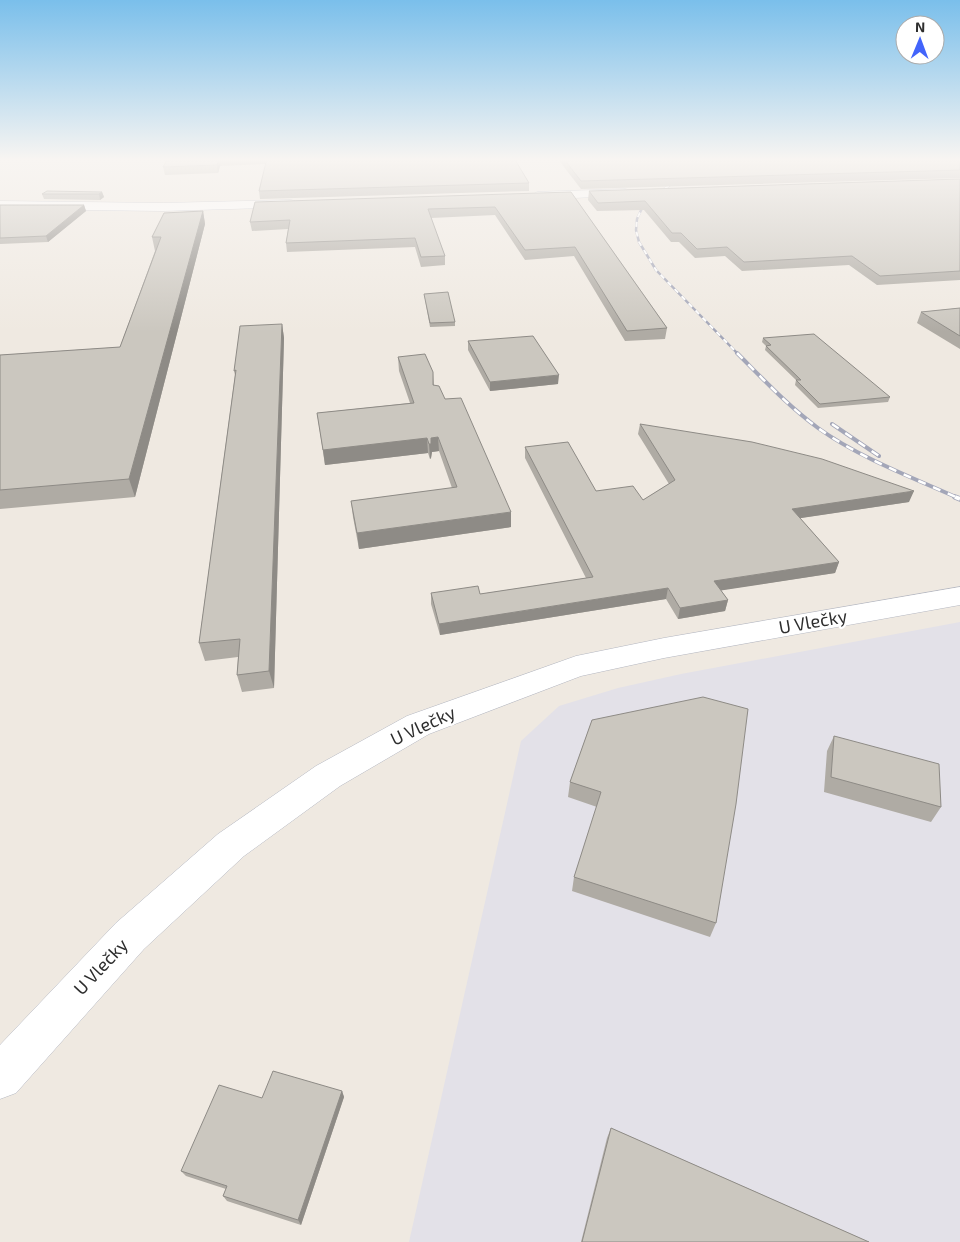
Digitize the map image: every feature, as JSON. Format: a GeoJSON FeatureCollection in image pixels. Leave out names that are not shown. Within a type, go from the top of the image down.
{"type":"FeatureCollection","features":[{"type":"Feature","properties":{"kind":"street","name":"U Vlečky"},"geometry":{"type":"LineString","coordinates":[[0,1077],[130,936],[232,845],[328,776],[418,725],[576,667],[664,648],[960,596]]}},
{"type":"Feature","properties":{"kind":"shaded area"},"geometry":{"type":"Polygon","coordinates":[[[960,622],[960,1242],[409,1242],[521,741],[559,706],[618,688],[681,674],[960,622]]]}},
{"type":"Feature","properties":{"kind":"building"},"geometry":{"type":"Polygon","coordinates":[[[0,216],[71,216],[46,236],[0,238],[0,216]]]}},
{"type":"Feature","properties":{"kind":"building"},"geometry":{"type":"Polygon","coordinates":[[[163,216],[202,216],[129,479],[0,490],[0,355],[120,347],[161,237],[152,237],[163,216]]]}},
{"type":"Feature","properties":{"kind":"building"},"geometry":{"type":"Polygon","coordinates":[[[252,216],[431,216],[445,256],[421,257],[415,238],[286,243],[290,220],[250,222],[252,216]]]}},
{"type":"Feature","properties":{"kind":"building"},"geometry":{"type":"Polygon","coordinates":[[[501,216],[588,216],[667,328],[627,331],[575,247],[525,250],[501,216]]]}},
{"type":"Feature","properties":{"kind":"building"},"geometry":{"type":"Polygon","coordinates":[[[658,216],[960,216],[960,271],[880,276],[852,256],[744,262],[727,247],[697,249],[681,233],[672,233],[658,216]]]}},
{"type":"Feature","properties":{"kind":"building"},"geometry":{"type":"Polygon","coordinates":[[[448,292],[455,322],[430,323],[424,294],[448,292]]]}},
{"type":"Feature","properties":{"kind":"building"},"geometry":{"type":"Polygon","coordinates":[[[960,308],[960,336],[921,312],[960,308]]]}},
{"type":"Feature","properties":{"kind":"building"},"geometry":{"type":"Polygon","coordinates":[[[282,324],[269,671],[237,675],[240,639],[199,643],[236,370],[234,371],[240,326],[282,324]]]}},
{"type":"Feature","properties":{"kind":"building"},"geometry":{"type":"Polygon","coordinates":[[[814,334],[890,397],[820,404],[796,380],[801,380],[766,346],[771,345],[763,338],[814,334]]]}},
{"type":"Feature","properties":{"kind":"building"},"geometry":{"type":"Polygon","coordinates":[[[533,336],[559,375],[490,382],[468,341],[533,336]]]}},
{"type":"Feature","properties":{"kind":"building"},"geometry":{"type":"Polygon","coordinates":[[[425,354],[433,372],[433,385],[439,386],[445,399],[461,398],[511,512],[357,533],[351,501],[457,487],[438,437],[431,438],[431,444],[429,444],[427,438],[323,450],[317,413],[414,403],[398,357],[425,354]]]}},
{"type":"Feature","properties":{"kind":"building"},"geometry":{"type":"Polygon","coordinates":[[[640,424],[752,442],[822,459],[914,491],[792,509],[839,562],[714,581],[728,600],[680,608],[668,588],[439,624],[431,593],[478,586],[480,594],[593,577],[525,447],[568,442],[596,491],[633,486],[643,500],[675,480],[640,424]]]}},
{"type":"Feature","properties":{"kind":"building"},"geometry":{"type":"Polygon","coordinates":[[[703,697],[748,709],[736,804],[716,923],[574,877],[601,792],[570,782],[592,720],[703,697]]]}},
{"type":"Feature","properties":{"kind":"building"},"geometry":{"type":"Polygon","coordinates":[[[834,736],[939,764],[941,807],[831,777],[834,736]]]}},
{"type":"Feature","properties":{"kind":"building"},"geometry":{"type":"Polygon","coordinates":[[[273,1071],[342,1091],[298,1220],[223,1196],[227,1186],[181,1171],[219,1085],[262,1098],[273,1071]]]}},
{"type":"Feature","properties":{"kind":"building"},"geometry":{"type":"Polygon","coordinates":[[[611,1128],[869,1242],[582,1242],[611,1128]]]}},
{"type":"Feature","properties":{"kind":"railway"},"geometry":{"type":"LineString","coordinates":[[638,216],[636,230],[639,242],[656,270],[738,354]]}},
{"type":"Feature","properties":{"kind":"railway"},"geometry":{"type":"LineString","coordinates":[[738,354],[796,411],[834,439],[886,466],[958,498]]}},
{"type":"Feature","properties":{"kind":"railway"},"geometry":{"type":"LineString","coordinates":[[832,424],[879,456]]}},
{"type":"Feature","properties":{"kind":"railway"},"geometry":{"type":"LineString","coordinates":[[955,497],[960,499]]}}]}
